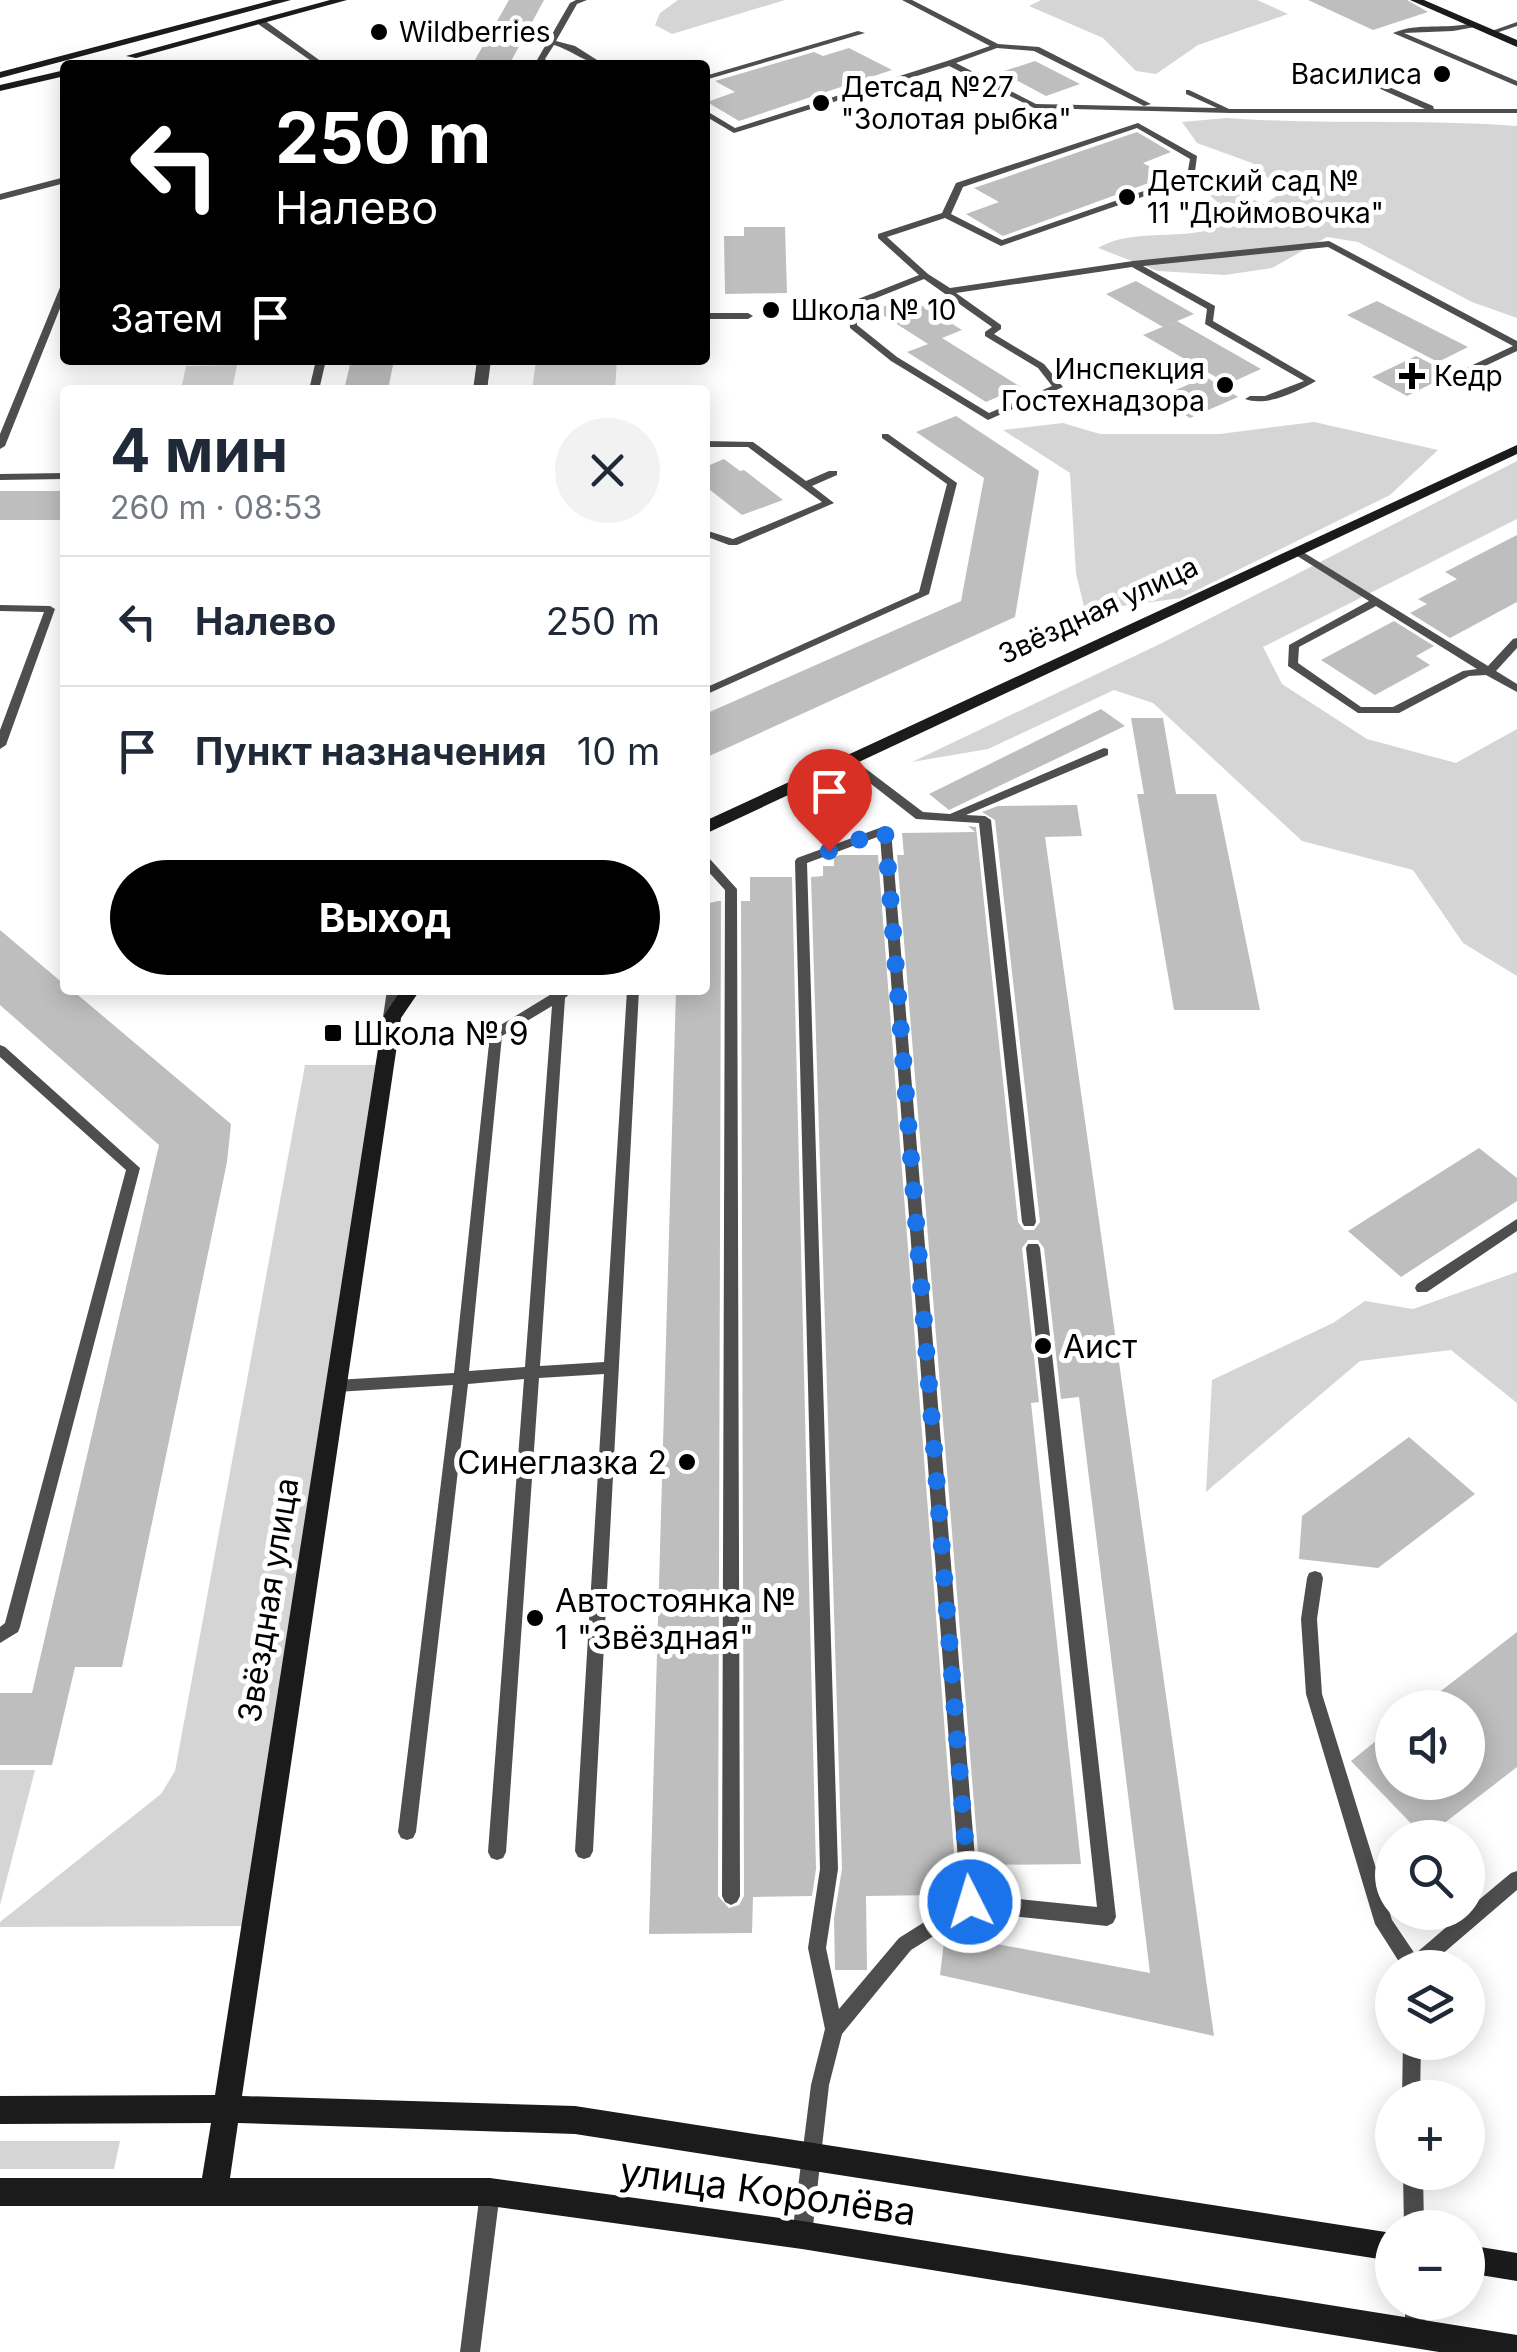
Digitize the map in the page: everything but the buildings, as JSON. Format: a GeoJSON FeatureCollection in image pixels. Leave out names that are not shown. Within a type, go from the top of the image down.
{"type":"FeatureCollection","features":[{"type":"Feature","properties":{"kind":"main road"},"geometry":{"type":"LineString","coordinates":[[0,74],[286,0]]}},
{"type":"Feature","properties":{"kind":"main road"},"geometry":{"type":"LineString","coordinates":[[115,60],[342,0]]}},
{"type":"Feature","properties":{"kind":"main road"},"geometry":{"type":"LineString","coordinates":[[1415,0],[1517,44]]}},
{"type":"Feature","properties":{"kind":"main road"},"geometry":{"type":"LineString","coordinates":[[0,88],[60,75]]}},
{"type":"Feature","properties":{"kind":"main road","name":"Звёздная улица"},"geometry":{"type":"LineString","coordinates":[[710,825],[1517,449]]}},
{"type":"Feature","properties":{"kind":"main road","name":"Звёздная улица"},"geometry":{"type":"LineString","coordinates":[[214,2194],[392,1017],[407,995]]}},
{"type":"Feature","properties":{"kind":"main road","name":"улица Королёва"},"geometry":{"type":"LineString","coordinates":[[0,2110],[226,2109],[575,2120],[1375,2244]]}},
{"type":"Feature","properties":{"kind":"main road","name":"улица Королёва"},"geometry":{"type":"LineString","coordinates":[[0,2192],[490,2192],[802,2235],[1517,2350]]}},
{"type":"Feature","properties":{"kind":"main road"},"geometry":{"type":"LineString","coordinates":[[1485,2262],[1517,2267]]}},
{"type":"Feature","properties":{"kind":"street","name":"Звёздная улица"},"geometry":{"type":"LineString","coordinates":[[392,1017],[395,995]]}},
{"type":"Feature","properties":{"kind":"lane"},"geometry":{"type":"LineString","coordinates":[[541,60],[574,3],[583,0]]}},
{"type":"Feature","properties":{"kind":"lane"},"geometry":{"type":"LineString","coordinates":[[906,0],[996,46],[1036,49],[1154,108]]}},
{"type":"Feature","properties":{"kind":"lane"},"geometry":{"type":"LineString","coordinates":[[260,22],[315,60]]}},
{"type":"Feature","properties":{"kind":"lane"},"geometry":{"type":"LineString","coordinates":[[1490,32],[1517,24]]}},
{"type":"Feature","properties":{"kind":"lane"},"geometry":{"type":"LineString","coordinates":[[1472,25],[1452,33],[1412,27],[1397,33],[1517,84]]}},
{"type":"Feature","properties":{"kind":"lane"},"geometry":{"type":"LineString","coordinates":[[710,77],[861,33]]}},
{"type":"Feature","properties":{"kind":"lane"},"geometry":{"type":"LineString","coordinates":[[552,42],[592,60]]}},
{"type":"Feature","properties":{"kind":"lane"},"geometry":{"type":"LineString","coordinates":[[710,115],[734,130],[996,46]]}},
{"type":"Feature","properties":{"kind":"lane"},"geometry":{"type":"LineString","coordinates":[[950,63],[1034,106],[1517,111]]}},
{"type":"Feature","properties":{"kind":"lane"},"geometry":{"type":"LineString","coordinates":[[1360,76],[1435,110]]}},
{"type":"Feature","properties":{"kind":"lane"},"geometry":{"type":"LineString","coordinates":[[1189,92],[1230,111]]}},
{"type":"Feature","properties":{"kind":"lane"},"geometry":{"type":"LineString","coordinates":[[925,276],[851,305],[853,326],[894,359],[988,417],[1058,388],[1042,366],[988,334],[998,326],[925,276],[881,236],[946,215],[1001,243],[1190,178],[1194,158],[1138,125],[959,185],[946,215]]}},
{"type":"Feature","properties":{"kind":"lane"},"geometry":{"type":"LineString","coordinates":[[0,197],[60,181]]}},
{"type":"Feature","properties":{"kind":"lane"},"geometry":{"type":"LineString","coordinates":[[948,291],[1133,264],[1329,244],[1517,346],[1465,372]]}},
{"type":"Feature","properties":{"kind":"lane"},"geometry":{"type":"LineString","coordinates":[[1133,264],[1212,308],[1208,322],[1311,381],[1266,400],[1250,399]]}},
{"type":"Feature","properties":{"kind":"lane"},"geometry":{"type":"LineString","coordinates":[[0,446],[60,297]]}},
{"type":"Feature","properties":{"kind":"lane"},"geometry":{"type":"LineString","coordinates":[[710,316],[748,316]]}},
{"type":"Feature","properties":{"kind":"lane"},"geometry":{"type":"LineString","coordinates":[[1505,338],[1517,333]]}},
{"type":"Feature","properties":{"kind":"lane"},"geometry":{"type":"LineString","coordinates":[[710,690],[924,594],[952,482],[885,436]]}},
{"type":"Feature","properties":{"kind":"lane"},"geometry":{"type":"LineString","coordinates":[[710,444],[750,444],[829,503],[733,543],[710,535]]}},
{"type":"Feature","properties":{"kind":"lane"},"geometry":{"type":"LineString","coordinates":[[805,485],[833,474]]}},
{"type":"Feature","properties":{"kind":"lane"},"geometry":{"type":"LineString","coordinates":[[0,476],[60,476]]}},
{"type":"Feature","properties":{"kind":"lane"},"geometry":{"type":"LineString","coordinates":[[1298,552],[1517,688]]}},
{"type":"Feature","properties":{"kind":"lane"},"geometry":{"type":"LineString","coordinates":[[1377,601],[1294,644],[1292,664],[1358,710],[1395,711],[1467,672],[1490,671],[1517,641]]}},
{"type":"Feature","properties":{"kind":"lane"},"geometry":{"type":"LineString","coordinates":[[0,608],[50,608],[0,745]]}},
{"type":"Feature","properties":{"kind":"lane"},"geometry":{"type":"LineString","coordinates":[[950,818],[1104,752]]}},
{"type":"Feature","properties":{"kind":"lane"},"geometry":{"type":"LineString","coordinates":[[850,762],[920,816],[985,820],[1030,1222]]}},
{"type":"Feature","properties":{"kind":"lane"},"geometry":{"type":"LineString","coordinates":[[802,2235],[810,2158],[834,2029],[817,1948],[830,1868],[802,862],[885,830],[970,1902]]}},
{"type":"Feature","properties":{"kind":"lane"},"geometry":{"type":"LineString","coordinates":[[710,866],[731,889],[731,1896]]}},
{"type":"Feature","properties":{"kind":"lane"},"geometry":{"type":"LineString","coordinates":[[408,1832],[496,1034],[561,995]]}},
{"type":"Feature","properties":{"kind":"lane"},"geometry":{"type":"LineString","coordinates":[[497,1852],[564,995]]}},
{"type":"Feature","properties":{"kind":"lane"},"geometry":{"type":"LineString","coordinates":[[584,1851],[633,995]]}},
{"type":"Feature","properties":{"kind":"lane"},"geometry":{"type":"LineString","coordinates":[[0,1050],[133,1168],[12,1627],[0,1636]]}},
{"type":"Feature","properties":{"kind":"lane"},"geometry":{"type":"LineString","coordinates":[[1422,1288],[1517,1224]]}},
{"type":"Feature","properties":{"kind":"lane"},"geometry":{"type":"LineString","coordinates":[[834,2029],[904,1944],[970,1902],[1106,1917],[1032,1248]]}},
{"type":"Feature","properties":{"kind":"lane"},"geometry":{"type":"LineString","coordinates":[[336,1386],[612,1368]]}},
{"type":"Feature","properties":{"kind":"lane"},"geometry":{"type":"LineString","coordinates":[[1316,1578],[1309,1619],[1314,1694],[1384,1924],[1402,1950]]}},
{"type":"Feature","properties":{"kind":"lane"},"geometry":{"type":"LineString","coordinates":[[1434,1950],[1517,1879]]}},
{"type":"Feature","properties":{"kind":"lane"},"geometry":{"type":"LineString","coordinates":[[470,2352],[490,2192]]}},
{"type":"Feature","properties":{"kind":"lane"},"geometry":{"type":"LineString","coordinates":[[1415,2320],[1415,2334]]}},
{"type":"Feature","properties":{"kind":"shaded area"},"geometry":{"type":"Polygon","coordinates":[[[678,0],[785,0],[672,34],[655,25],[660,13],[678,0]]]}},
{"type":"Feature","properties":{"kind":"shaded area"},"geometry":{"type":"Polygon","coordinates":[[[1041,0],[1257,0],[1288,14],[1198,45],[1156,74],[1136,71],[1103,38],[1029,6],[1041,0]]]}},
{"type":"Feature","properties":{"kind":"shaded area"},"geometry":{"type":"Polygon","coordinates":[[[1227,118],[1517,126],[1517,318],[1472,302],[1358,242],[1327,237],[1272,268],[1225,275],[1158,271],[1098,248],[1131,237],[1186,234],[1220,226],[1236,217],[1209,195],[1226,188],[1264,204],[1283,192],[1252,163],[1197,143],[1182,122],[1227,118]]]}},
{"type":"Feature","properties":{"kind":"shaded area"},"geometry":{"type":"Polygon","coordinates":[[[237,365],[233,385],[182,385],[186,366],[237,365]]]}},
{"type":"Feature","properties":{"kind":"shaded area"},"geometry":{"type":"Polygon","coordinates":[[[535,365],[617,365],[615,385],[533,385],[535,365]]]}},
{"type":"Feature","properties":{"kind":"shaded area"},"geometry":{"type":"Polygon","coordinates":[[[1314,422],[1438,450],[1390,495],[1181,598],[1085,611],[1076,573],[1070,473],[1003,430],[1063,423],[1100,434],[1220,434],[1314,422]]]}},
{"type":"Feature","properties":{"kind":"shaded area"},"geometry":{"type":"Polygon","coordinates":[[[1517,461],[1517,519],[1263,647],[1282,684],[1367,739],[1456,763],[1517,729],[1517,976],[1463,943],[1413,870],[1302,841],[1153,703],[1114,690],[988,749],[912,762],[1162,643],[1517,461]]]}},
{"type":"Feature","properties":{"kind":"shaded area"},"geometry":{"type":"Polygon","coordinates":[[[305,1065],[385,1065],[255,1926],[0,1927],[0,1922],[161,1794],[175,1771],[305,1065]]]}},
{"type":"Feature","properties":{"kind":"shaded area"},"geometry":{"type":"Polygon","coordinates":[[[1517,1272],[1517,1403],[1451,1350],[1360,1361],[1206,1492],[1212,1380],[1333,1323],[1365,1301],[1413,1309],[1517,1272]]]}},
{"type":"Feature","properties":{"kind":"shaded area"},"geometry":{"type":"Polygon","coordinates":[[[0,1770],[35,1770],[0,1905],[0,1770]]]}},
{"type":"Feature","properties":{"kind":"shaded area"},"geometry":{"type":"Polygon","coordinates":[[[0,2141],[120,2141],[114,2169],[0,2169],[0,2141]]]}},
{"type":"Feature","properties":{"kind":"place","name":"Wildberries"},"geometry":{"type":"Point","coordinates":[379,32]}},
{"type":"Feature","properties":{"kind":"place","name":"Василиса"},"geometry":{"type":"Point","coordinates":[1442,74]}},
{"type":"Feature","properties":{"kind":"place","name":"Детсад №27 \"Золотая рыбка\""},"geometry":{"type":"Point","coordinates":[821,103]}},
{"type":"Feature","properties":{"kind":"place","name":"Детский сад № 11 \"Дюймовочка\""},"geometry":{"type":"Point","coordinates":[1127,197]}},
{"type":"Feature","properties":{"kind":"place","name":"Школа № 10"},"geometry":{"type":"Point","coordinates":[771,310]}},
{"type":"Feature","properties":{"kind":"place","name":"Кедр"},"geometry":{"type":"Point","coordinates":[1412,376]}},
{"type":"Feature","properties":{"kind":"place","name":"Инспекция Гостехнадзора"},"geometry":{"type":"Point","coordinates":[1225,385]}},
{"type":"Feature","properties":{"kind":"place","name":"Школа № 9"},"geometry":{"type":"Point","coordinates":[333,1033]}},
{"type":"Feature","properties":{"kind":"place","name":"Аист"},"geometry":{"type":"Point","coordinates":[1043,1346]}},
{"type":"Feature","properties":{"kind":"place","name":"Синеглазка 2"},"geometry":{"type":"Point","coordinates":[687,1462]}},
{"type":"Feature","properties":{"kind":"place","name":"Автостоянка № 1 \"Звёздная\""},"geometry":{"type":"Point","coordinates":[535,1618]}},
{"type":"Feature","properties":{"kind":"route"},"geometry":{"type":"LineString","coordinates":[[829,851],[885,830],[970,1902]]}}]}
